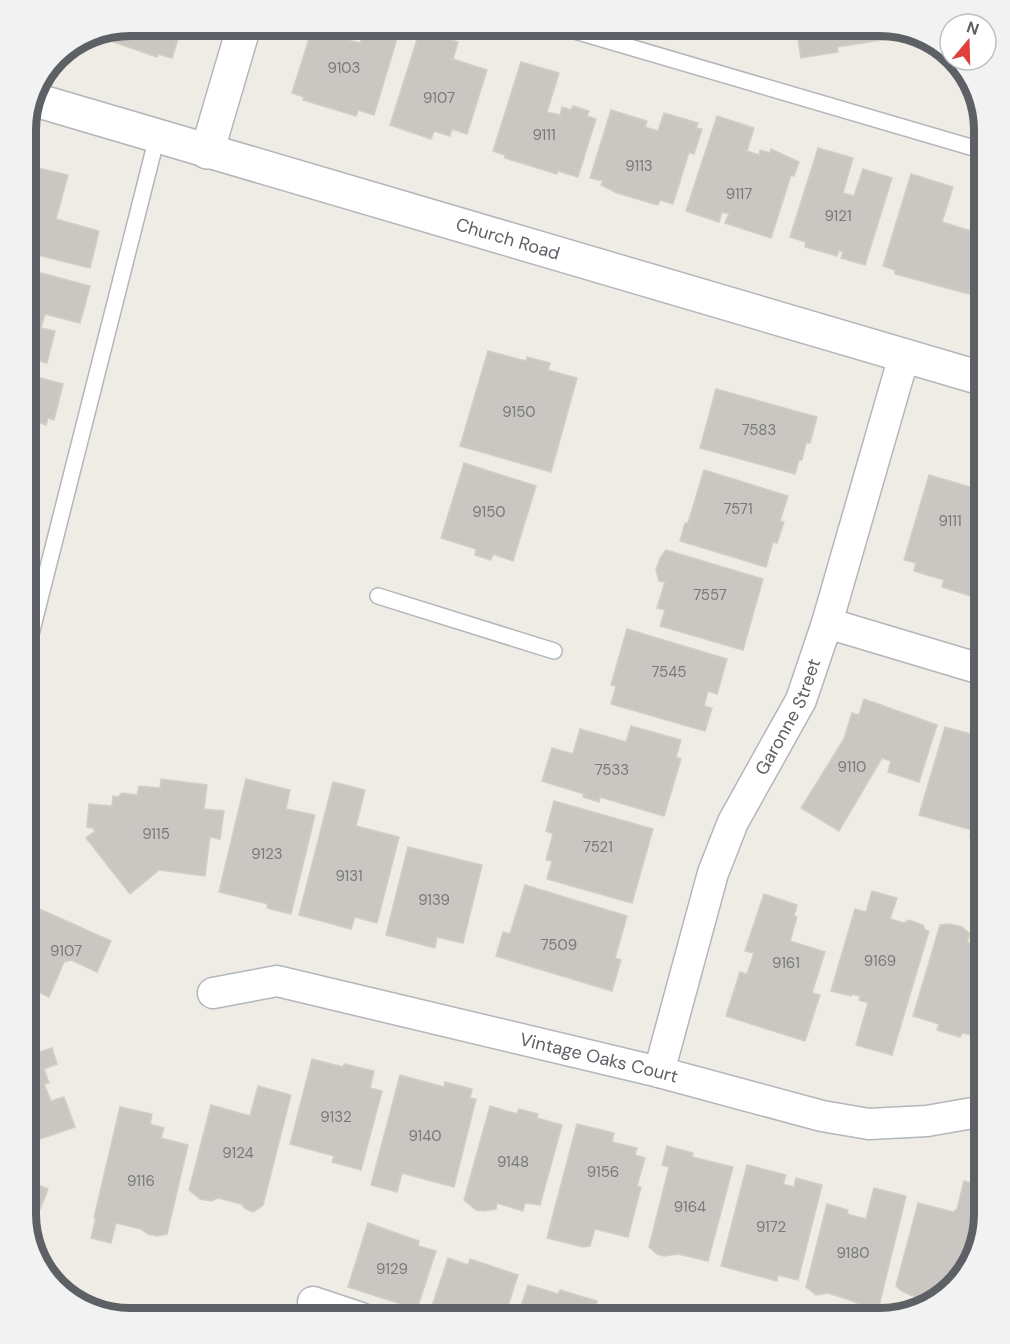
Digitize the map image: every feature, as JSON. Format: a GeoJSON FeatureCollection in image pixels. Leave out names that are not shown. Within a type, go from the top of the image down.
{"type":"FeatureCollection","features":[{"type":"Feature","properties":{"kind":"street"},"geometry":{"type":"LineString","coordinates":[[207,152],[241,36]]}},
{"type":"Feature","properties":{"kind":"street","name":"Church Road"},"geometry":{"type":"LineString","coordinates":[[41,102],[974,376]]}},
{"type":"Feature","properties":{"kind":"street","name":"Garonne Street"},"geometry":{"type":"LineString","coordinates":[[659,1072],[713,873],[733,822],[801,700],[827,623],[904,356]]}},
{"type":"Feature","properties":{"kind":"street"},"geometry":{"type":"LineString","coordinates":[[827,623],[974,667]]}},
{"type":"Feature","properties":{"kind":"street","name":"Vintage Oaks Court"},"geometry":{"type":"LineString","coordinates":[[213,993],[277,981],[659,1072],[822,1116],[869,1124],[927,1121],[974,1113]]}},
{"type":"Feature","properties":{"kind":"street"},"geometry":{"type":"LineString","coordinates":[[313,1302],[331,1308]]}},
{"type":"Feature","properties":{"kind":"lane"},"geometry":{"type":"LineString","coordinates":[[592,36],[974,148]]}},
{"type":"Feature","properties":{"kind":"lane"},"geometry":{"type":"LineString","coordinates":[[36,615],[157,137]]}},
{"type":"Feature","properties":{"kind":"lane"},"geometry":{"type":"LineString","coordinates":[[378,596],[554,651]]}},
{"type":"Feature","properties":{"kind":"building"},"geometry":{"type":"Polygon","coordinates":[[[130,36],[179,36],[172,58],[158,54],[157,57],[106,40],[130,36]]]}},
{"type":"Feature","properties":{"kind":"building"},"geometry":{"type":"Polygon","coordinates":[[[310,36],[349,36],[348,40],[360,43],[362,36],[398,36],[374,115],[358,110],[356,116],[303,100],[304,97],[292,93],[310,36]]]}},
{"type":"Feature","properties":{"kind":"building"},"geometry":{"type":"Polygon","coordinates":[[[418,36],[439,36],[458,42],[453,59],[487,70],[467,134],[452,129],[450,136],[434,131],[431,139],[390,125],[418,36]]]}},
{"type":"Feature","properties":{"kind":"building"},"geometry":{"type":"Polygon","coordinates":[[[798,36],[895,37],[837,47],[838,52],[801,58],[798,36]]]}},
{"type":"Feature","properties":{"kind":"building"},"geometry":{"type":"Polygon","coordinates":[[[521,62],[559,73],[547,112],[560,115],[562,107],[571,110],[573,106],[589,111],[587,116],[596,119],[578,177],[558,171],[557,174],[505,158],[505,155],[493,151],[521,62]]]}},
{"type":"Feature","properties":{"kind":"building"},"geometry":{"type":"Polygon","coordinates":[[[611,110],[647,121],[645,127],[658,131],[664,113],[698,123],[696,128],[702,129],[694,154],[689,152],[673,204],[660,200],[658,205],[617,193],[601,185],[603,181],[590,178],[611,110]]]}},
{"type":"Feature","properties":{"kind":"building"},"geometry":{"type":"Polygon","coordinates":[[[717,116],[754,128],[747,151],[759,155],[760,150],[770,153],[771,149],[799,162],[794,176],[791,175],[771,238],[725,223],[729,214],[722,212],[719,222],[686,211],[717,116]]]}},
{"type":"Feature","properties":{"kind":"building"},"geometry":{"type":"Polygon","coordinates":[[[818,148],[853,158],[843,193],[854,196],[863,169],[892,178],[865,265],[841,258],[843,252],[839,250],[837,256],[805,247],[806,242],[790,237],[818,148]]]}},
{"type":"Feature","properties":{"kind":"building"},"geometry":{"type":"Polygon","coordinates":[[[36,167],[68,175],[56,219],[99,231],[90,268],[36,254],[36,167]]]}},
{"type":"Feature","properties":{"kind":"building"},"geometry":{"type":"Polygon","coordinates":[[[911,174],[953,187],[942,222],[974,232],[974,278],[969,294],[895,274],[895,270],[883,266],[911,174]]]}},
{"type":"Feature","properties":{"kind":"building"},"geometry":{"type":"Polygon","coordinates":[[[36,272],[90,286],[80,323],[45,314],[41,328],[55,331],[47,363],[36,360],[36,272]]]}},
{"type":"Feature","properties":{"kind":"building"},"geometry":{"type":"Polygon","coordinates":[[[488,351],[526,361],[527,357],[550,363],[548,370],[577,378],[551,472],[460,446],[488,351]]]}},
{"type":"Feature","properties":{"kind":"building"},"geometry":{"type":"Polygon","coordinates":[[[36,377],[63,384],[54,420],[48,418],[46,425],[38,422],[36,429],[36,377]]]}},
{"type":"Feature","properties":{"kind":"building"},"geometry":{"type":"Polygon","coordinates":[[[716,389],[817,417],[810,443],[806,443],[802,460],[799,460],[795,474],[700,448],[716,389]]]}},
{"type":"Feature","properties":{"kind":"building"},"geometry":{"type":"Polygon","coordinates":[[[464,463],[536,486],[513,561],[493,554],[491,560],[475,555],[476,549],[441,538],[464,463]]]}},
{"type":"Feature","properties":{"kind":"building"},"geometry":{"type":"Polygon","coordinates":[[[704,470],[788,496],[780,521],[784,522],[777,543],[773,542],[766,567],[680,541],[685,523],[688,523],[704,470]]]}},
{"type":"Feature","properties":{"kind":"building"},"geometry":{"type":"Polygon","coordinates":[[[929,475],[974,488],[974,585],[971,596],[942,587],[944,580],[914,571],[916,563],[904,560],[929,475]]]}},
{"type":"Feature","properties":{"kind":"building"},"geometry":{"type":"Polygon","coordinates":[[[666,550],[763,579],[743,650],[660,626],[665,610],[657,608],[665,582],[659,581],[656,570],[666,550]]]}},
{"type":"Feature","properties":{"kind":"building"},"geometry":{"type":"Polygon","coordinates":[[[627,629],[727,659],[717,694],[708,691],[704,706],[712,708],[705,731],[611,704],[616,686],[611,685],[627,629]]]}},
{"type":"Feature","properties":{"kind":"building"},"geometry":{"type":"Polygon","coordinates":[[[864,699],[937,725],[919,782],[888,772],[891,761],[882,758],[839,831],[801,808],[844,739],[852,713],[859,715],[864,699]]]}},
{"type":"Feature","properties":{"kind":"building"},"geometry":{"type":"Polygon","coordinates":[[[631,726],[681,740],[676,757],[681,759],[664,816],[600,797],[599,802],[583,797],[584,794],[542,781],[552,748],[573,754],[580,729],[626,742],[631,726]]]}},
{"type":"Feature","properties":{"kind":"building"},"geometry":{"type":"Polygon","coordinates":[[[945,727],[974,735],[974,838],[970,837],[972,830],[919,815],[945,727]]]}},
{"type":"Feature","properties":{"kind":"building"},"geometry":{"type":"Polygon","coordinates":[[[161,779],[207,785],[204,809],[224,811],[220,839],[210,837],[205,876],[159,870],[130,894],[86,838],[95,831],[87,827],[89,804],[112,806],[113,796],[118,797],[122,793],[137,795],[139,786],[160,788],[161,779]]]}},
{"type":"Feature","properties":{"kind":"building"},"geometry":{"type":"Polygon","coordinates":[[[246,779],[290,790],[286,809],[315,815],[291,914],[267,908],[268,904],[219,892],[246,779]]]}},
{"type":"Feature","properties":{"kind":"building"},"geometry":{"type":"Polygon","coordinates":[[[333,782],[365,790],[356,826],[399,837],[377,923],[355,917],[351,929],[299,915],[333,782]]]}},
{"type":"Feature","properties":{"kind":"building"},"geometry":{"type":"Polygon","coordinates":[[[554,801],[653,829],[632,903],[547,879],[552,861],[546,860],[553,834],[546,831],[554,801]]]}},
{"type":"Feature","properties":{"kind":"building"},"geometry":{"type":"Polygon","coordinates":[[[408,847],[482,865],[463,943],[437,937],[435,948],[386,935],[408,847]]]}},
{"type":"Feature","properties":{"kind":"building"},"geometry":{"type":"Polygon","coordinates":[[[525,885],[627,916],[615,958],[621,960],[612,991],[496,956],[503,932],[510,934],[525,885]]]}},
{"type":"Feature","properties":{"kind":"building"},"geometry":{"type":"Polygon","coordinates":[[[872,891],[897,898],[890,919],[904,923],[909,920],[923,925],[925,930],[929,931],[892,1055],[856,1045],[868,1003],[859,1000],[860,996],[831,991],[855,909],[866,912],[872,891]]]}},
{"type":"Feature","properties":{"kind":"building"},"geometry":{"type":"Polygon","coordinates":[[[764,894],[797,905],[794,916],[797,917],[790,941],[825,952],[812,993],[820,995],[805,1041],[726,1016],[740,972],[747,974],[754,953],[745,951],[764,894]]]}},
{"type":"Feature","properties":{"kind":"building"},"geometry":{"type":"Polygon","coordinates":[[[36,907],[111,941],[97,972],[71,960],[64,962],[49,997],[36,991],[36,907]]]}},
{"type":"Feature","properties":{"kind":"building"},"geometry":{"type":"Polygon","coordinates":[[[950,924],[962,927],[970,934],[967,942],[974,944],[974,1033],[971,1035],[962,1033],[960,1037],[937,1030],[939,1024],[913,1016],[940,925],[950,924]]]}},
{"type":"Feature","properties":{"kind":"building"},"geometry":{"type":"Polygon","coordinates":[[[52,1048],[57,1064],[44,1069],[49,1083],[44,1084],[51,1101],[64,1097],[75,1127],[40,1139],[36,1127],[36,1053],[52,1048]]]}},
{"type":"Feature","properties":{"kind":"building"},"geometry":{"type":"Polygon","coordinates":[[[312,1059],[343,1067],[344,1064],[374,1071],[370,1088],[382,1091],[361,1170],[332,1162],[334,1156],[290,1144],[312,1059]]]}},
{"type":"Feature","properties":{"kind":"building"},"geometry":{"type":"Polygon","coordinates":[[[400,1075],[444,1087],[445,1082],[472,1089],[470,1098],[476,1099],[454,1187],[402,1173],[397,1192],[371,1185],[400,1075]]]}},
{"type":"Feature","properties":{"kind":"building"},"geometry":{"type":"Polygon","coordinates":[[[258,1086],[291,1095],[263,1205],[253,1212],[241,1204],[218,1198],[211,1201],[200,1199],[189,1190],[211,1105],[250,1116],[258,1086]]]}},
{"type":"Feature","properties":{"kind":"building"},"geometry":{"type":"Polygon","coordinates":[[[490,1106],[517,1114],[519,1109],[538,1114],[537,1118],[562,1125],[540,1205],[525,1203],[523,1211],[497,1203],[496,1209],[483,1211],[476,1210],[464,1200],[490,1106]]]}},
{"type":"Feature","properties":{"kind":"building"},"geometry":{"type":"Polygon","coordinates":[[[120,1107],[152,1114],[150,1124],[164,1128],[161,1138],[188,1145],[167,1234],[157,1236],[141,1229],[116,1223],[111,1243],[91,1238],[120,1107]]]}},
{"type":"Feature","properties":{"kind":"building"},"geometry":{"type":"Polygon","coordinates":[[[577,1124],[614,1133],[612,1142],[637,1148],[635,1155],[645,1158],[637,1186],[641,1187],[628,1237],[595,1229],[590,1246],[583,1247],[547,1238],[577,1124]]]}},
{"type":"Feature","properties":{"kind":"building"},"geometry":{"type":"Polygon","coordinates":[[[667,1146],[693,1153],[692,1157],[733,1167],[708,1261],[678,1254],[664,1256],[657,1254],[649,1247],[669,1167],[662,1165],[667,1146]]]}},
{"type":"Feature","properties":{"kind":"building"},"geometry":{"type":"Polygon","coordinates":[[[747,1165],[786,1175],[783,1184],[794,1187],[796,1178],[822,1185],[798,1280],[778,1275],[777,1281],[721,1266],[747,1165]]]}},
{"type":"Feature","properties":{"kind":"building"},"geometry":{"type":"Polygon","coordinates":[[[964,1181],[974,1184],[971,1238],[958,1266],[942,1285],[928,1294],[918,1297],[902,1291],[896,1286],[918,1203],[953,1212],[957,1209],[964,1181]]]}},
{"type":"Feature","properties":{"kind":"building"},"geometry":{"type":"Polygon","coordinates":[[[36,1184],[48,1189],[36,1218],[36,1184]]]}},
{"type":"Feature","properties":{"kind":"building"},"geometry":{"type":"Polygon","coordinates":[[[874,1188],[906,1196],[879,1306],[865,1307],[828,1293],[816,1295],[806,1287],[827,1204],[848,1210],[847,1214],[866,1219],[874,1188]]]}},
{"type":"Feature","properties":{"kind":"building"},"geometry":{"type":"Polygon","coordinates":[[[368,1223],[419,1241],[418,1246],[436,1251],[417,1308],[348,1287],[368,1223]]]}},
{"type":"Feature","properties":{"kind":"building"},"geometry":{"type":"Polygon","coordinates":[[[448,1258],[468,1265],[470,1259],[518,1275],[507,1308],[431,1308],[448,1258]]]}},
{"type":"Feature","properties":{"kind":"building"},"geometry":{"type":"Polygon","coordinates":[[[528,1285],[558,1294],[560,1290],[597,1301],[595,1308],[520,1308],[528,1285]]]}}]}
